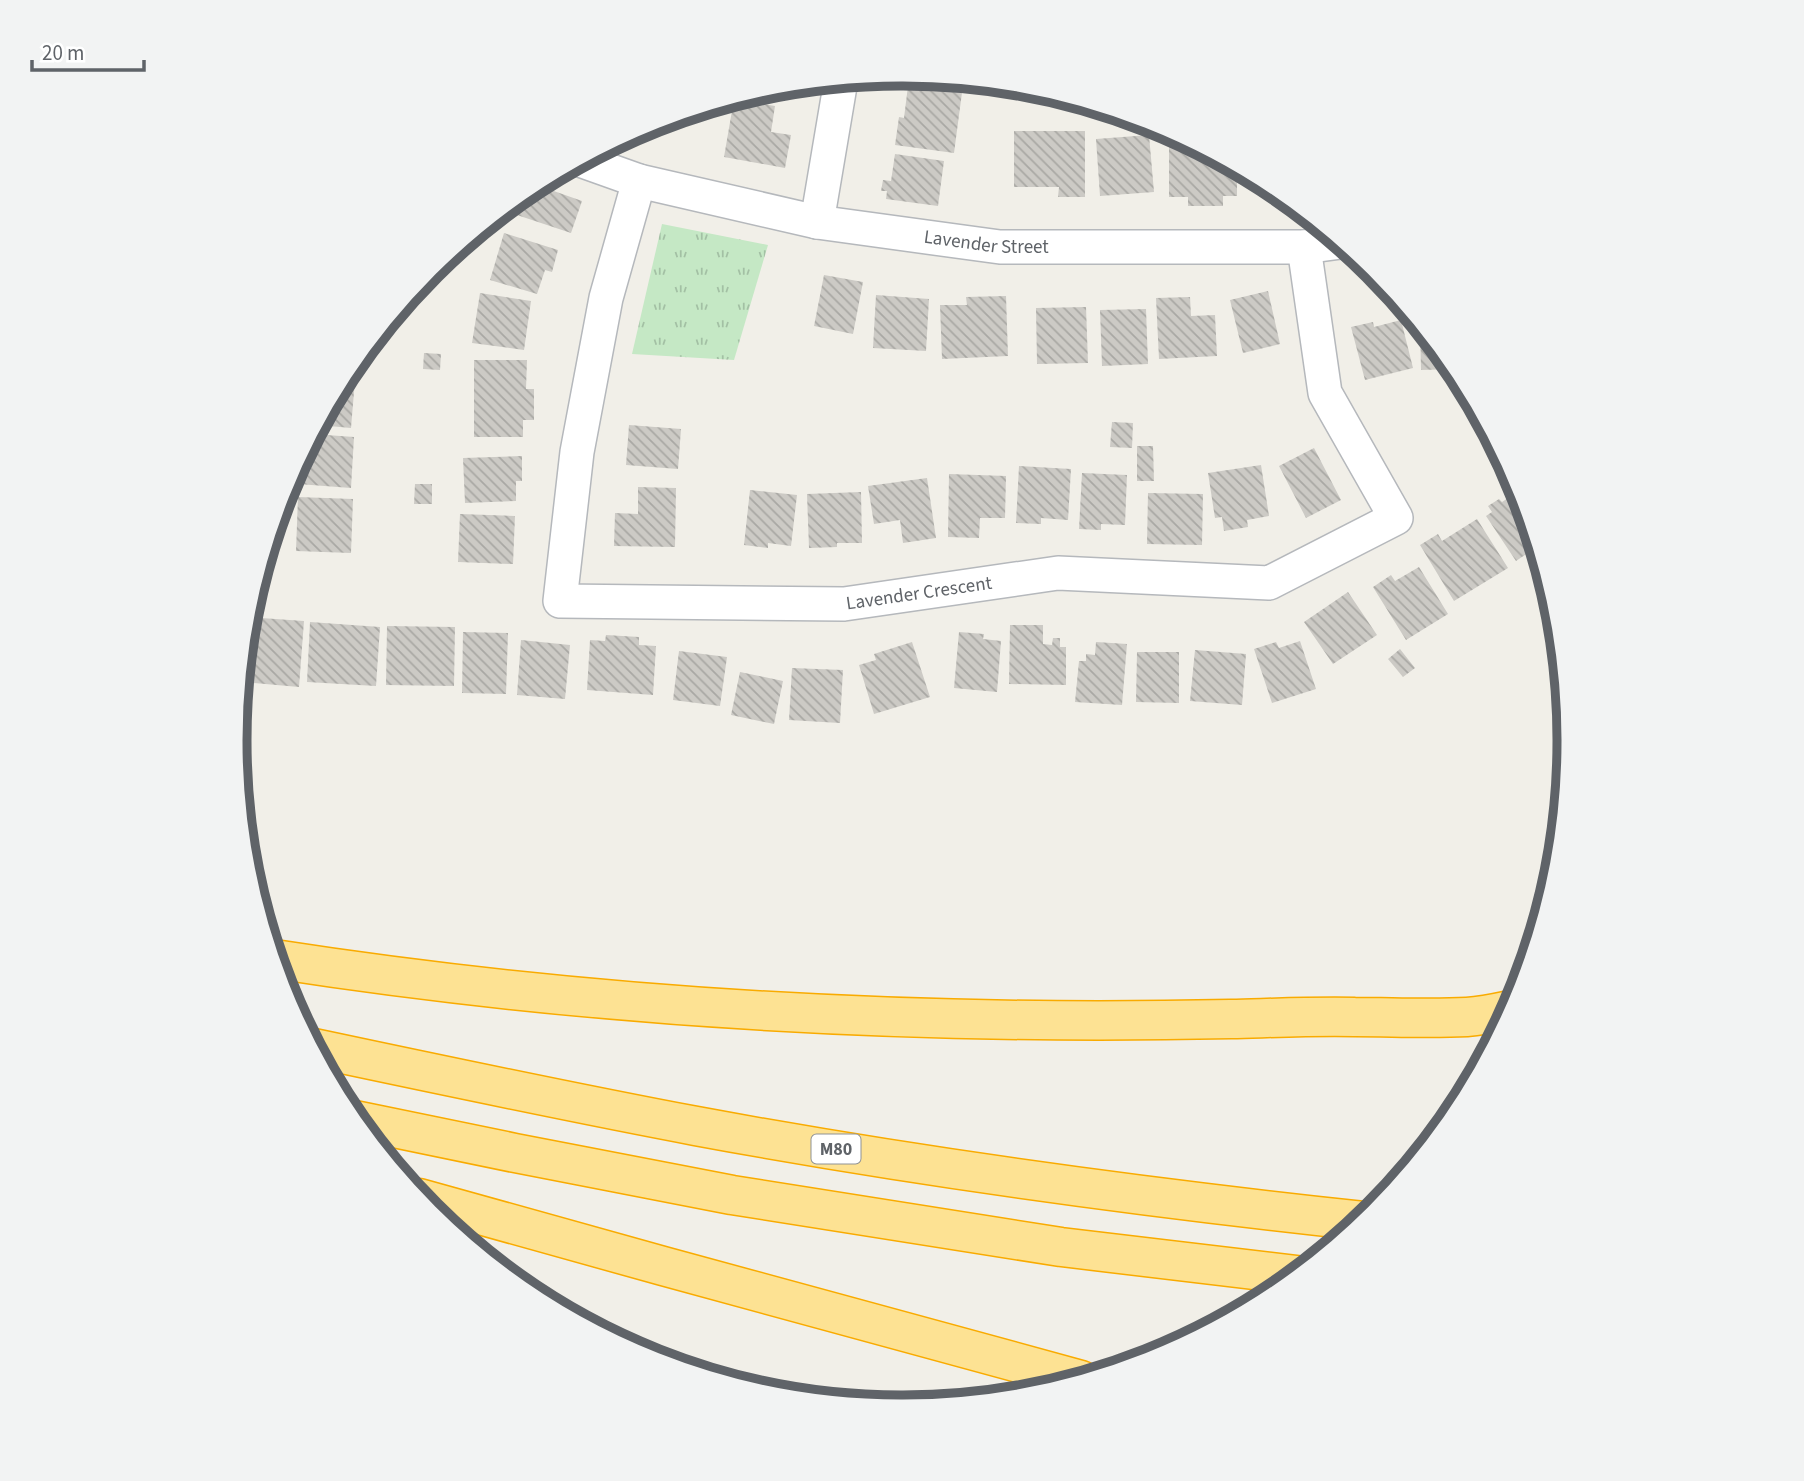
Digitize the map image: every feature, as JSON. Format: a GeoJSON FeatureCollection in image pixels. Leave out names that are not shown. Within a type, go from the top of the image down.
{"type":"FeatureCollection","features":[{"type":"Feature","properties":{"kind":"highway"},"geometry":{"type":"LineString","coordinates":[[286,961],[509,990],[688,1007],[856,1016],[1046,1021],[1469,1017],[1497,1012]]}},
{"type":"Feature","properties":{"kind":"highway","name":"M80"},"geometry":{"type":"LineString","coordinates":[[326,1050],[697,1126],[904,1161],[1234,1207],[1348,1219]]}},
{"type":"Feature","properties":{"kind":"highway"},"geometry":{"type":"LineString","coordinates":[[373,1124],[732,1195],[1061,1247],[1282,1273]]}},
{"type":"Feature","properties":{"kind":"highway"},"geometry":{"type":"LineString","coordinates":[[440,1204],[1063,1375]]}},
{"type":"Feature","properties":{"kind":"street"},"geometry":{"type":"LineString","coordinates":[[817,222],[839,89]]}},
{"type":"Feature","properties":{"kind":"street","name":"Lavender Street"},"geometry":{"type":"LineString","coordinates":[[591,164],[639,181],[817,222],[1000,247],[1304,247],[1329,244]]}},
{"type":"Feature","properties":{"kind":"street","name":"Lavender Crescent"},"geometry":{"type":"LineString","coordinates":[[639,181],[606,298],[577,452],[560,601],[844,604],[1058,573],[1269,583],[1396,518],[1325,393],[1304,247]]}},
{"type":"Feature","properties":{"kind":"green space"},"geometry":{"type":"Polygon","coordinates":[[[662,224],[768,245],[734,360],[632,354],[662,224]]]}},
{"type":"Feature","properties":{"kind":"building"},"geometry":{"type":"Polygon","coordinates":[[[908,86],[963,89],[954,153],[895,145],[899,117],[904,118],[908,86]]]}},
{"type":"Feature","properties":{"kind":"building"},"geometry":{"type":"Polygon","coordinates":[[[755,103],[775,106],[771,132],[791,135],[785,168],[724,157],[732,108],[755,103]]]}},
{"type":"Feature","properties":{"kind":"building"},"geometry":{"type":"Polygon","coordinates":[[[1014,131],[1085,131],[1085,197],[1058,197],[1059,187],[1014,187],[1014,131]]]}},
{"type":"Feature","properties":{"kind":"building"},"geometry":{"type":"Polygon","coordinates":[[[1149,135],[1154,192],[1100,196],[1096,139],[1149,135]]]}},
{"type":"Feature","properties":{"kind":"building"},"geometry":{"type":"Polygon","coordinates":[[[1169,146],[1192,153],[1237,178],[1237,196],[1223,196],[1223,206],[1188,206],[1188,197],[1169,197],[1169,146]]]}},
{"type":"Feature","properties":{"kind":"building"},"geometry":{"type":"Polygon","coordinates":[[[895,154],[944,161],[938,206],[886,199],[887,191],[881,191],[883,180],[891,181],[895,154]]]}},
{"type":"Feature","properties":{"kind":"building"},"geometry":{"type":"Polygon","coordinates":[[[549,189],[582,201],[571,233],[517,215],[519,210],[549,189]]]}},
{"type":"Feature","properties":{"kind":"building"},"geometry":{"type":"Polygon","coordinates":[[[504,233],[558,250],[552,272],[545,270],[537,294],[490,280],[504,233]]]}},
{"type":"Feature","properties":{"kind":"building"},"geometry":{"type":"Polygon","coordinates":[[[824,275],[863,282],[853,334],[814,326],[824,275]]]}},
{"type":"Feature","properties":{"kind":"building"},"geometry":{"type":"Polygon","coordinates":[[[1268,291],[1280,344],[1243,353],[1230,300],[1268,291]]]}},
{"type":"Feature","properties":{"kind":"building"},"geometry":{"type":"Polygon","coordinates":[[[480,293],[531,301],[524,350],[472,343],[480,293]]]}},
{"type":"Feature","properties":{"kind":"building"},"geometry":{"type":"Polygon","coordinates":[[[876,295],[929,299],[926,351],[873,348],[876,295]]]}},
{"type":"Feature","properties":{"kind":"building"},"geometry":{"type":"Polygon","coordinates":[[[1006,296],[1008,356],[942,359],[940,305],[967,305],[966,297],[1006,296]]]}},
{"type":"Feature","properties":{"kind":"building"},"geometry":{"type":"Polygon","coordinates":[[[1190,297],[1191,316],[1215,315],[1217,356],[1159,359],[1156,298],[1190,297]]]}},
{"type":"Feature","properties":{"kind":"building"},"geometry":{"type":"Polygon","coordinates":[[[1086,307],[1088,363],[1037,364],[1036,308],[1086,307]]]}},
{"type":"Feature","properties":{"kind":"building"},"geometry":{"type":"Polygon","coordinates":[[[1146,309],[1148,364],[1102,366],[1100,310],[1146,309]]]}},
{"type":"Feature","properties":{"kind":"building"},"geometry":{"type":"Polygon","coordinates":[[[1401,320],[1413,368],[1365,380],[1351,327],[1373,322],[1374,327],[1401,320]]]}},
{"type":"Feature","properties":{"kind":"building"},"geometry":{"type":"Polygon","coordinates":[[[1420,341],[1441,369],[1421,370],[1420,341]]]}},
{"type":"Feature","properties":{"kind":"building"},"geometry":{"type":"Polygon","coordinates":[[[424,353],[441,354],[440,370],[423,369],[424,353]]]}},
{"type":"Feature","properties":{"kind":"building"},"geometry":{"type":"Polygon","coordinates":[[[474,360],[527,360],[526,389],[534,389],[534,420],[523,420],[523,437],[474,437],[474,360]]]}},
{"type":"Feature","properties":{"kind":"building"},"geometry":{"type":"Polygon","coordinates":[[[355,382],[351,428],[328,426],[355,382]]]}},
{"type":"Feature","properties":{"kind":"building"},"geometry":{"type":"Polygon","coordinates":[[[1112,422],[1133,423],[1132,448],[1110,447],[1112,422]]]}},
{"type":"Feature","properties":{"kind":"building"},"geometry":{"type":"Polygon","coordinates":[[[629,425],[681,429],[678,469],[626,465],[629,425]]]}},
{"type":"Feature","properties":{"kind":"building"},"geometry":{"type":"Polygon","coordinates":[[[324,435],[354,437],[351,488],[300,484],[324,435]]]}},
{"type":"Feature","properties":{"kind":"building"},"geometry":{"type":"Polygon","coordinates":[[[1137,446],[1153,446],[1154,481],[1137,481],[1137,446]]]}},
{"type":"Feature","properties":{"kind":"building"},"geometry":{"type":"Polygon","coordinates":[[[1314,448],[1341,500],[1306,518],[1279,466],[1314,448]]]}},
{"type":"Feature","properties":{"kind":"building"},"geometry":{"type":"Polygon","coordinates":[[[522,456],[522,481],[516,481],[516,501],[465,503],[463,458],[522,456]]]}},
{"type":"Feature","properties":{"kind":"building"},"geometry":{"type":"Polygon","coordinates":[[[1261,465],[1269,516],[1247,520],[1248,527],[1224,531],[1222,517],[1215,518],[1208,473],[1261,465]]]}},
{"type":"Feature","properties":{"kind":"building"},"geometry":{"type":"Polygon","coordinates":[[[1019,466],[1071,469],[1068,520],[1041,518],[1041,524],[1016,523],[1019,466]]]}},
{"type":"Feature","properties":{"kind":"building"},"geometry":{"type":"Polygon","coordinates":[[[1082,473],[1127,475],[1125,525],[1101,524],[1101,530],[1079,529],[1082,473]]]}},
{"type":"Feature","properties":{"kind":"building"},"geometry":{"type":"Polygon","coordinates":[[[949,474],[1006,476],[1005,518],[980,518],[979,538],[948,537],[949,474]]]}},
{"type":"Feature","properties":{"kind":"building"},"geometry":{"type":"Polygon","coordinates":[[[927,478],[936,538],[903,543],[900,520],[874,524],[868,486],[927,478]]]}},
{"type":"Feature","properties":{"kind":"building"},"geometry":{"type":"Polygon","coordinates":[[[415,484],[432,484],[432,504],[414,504],[415,484]]]}},
{"type":"Feature","properties":{"kind":"building"},"geometry":{"type":"Polygon","coordinates":[[[638,487],[676,488],[675,547],[614,546],[615,513],[638,514],[638,487]]]}},
{"type":"Feature","properties":{"kind":"building"},"geometry":{"type":"Polygon","coordinates":[[[750,490],[797,495],[791,546],[768,543],[768,548],[744,545],[750,490]]]}},
{"type":"Feature","properties":{"kind":"building"},"geometry":{"type":"Polygon","coordinates":[[[861,492],[862,543],[837,543],[837,547],[809,548],[807,494],[861,492]]]}},
{"type":"Feature","properties":{"kind":"building"},"geometry":{"type":"Polygon","coordinates":[[[1148,493],[1203,494],[1202,545],[1147,544],[1148,493]]]}},
{"type":"Feature","properties":{"kind":"building"},"geometry":{"type":"Polygon","coordinates":[[[298,497],[353,499],[351,553],[296,551],[298,497]]]}},
{"type":"Feature","properties":{"kind":"building"},"geometry":{"type":"Polygon","coordinates":[[[1510,497],[1529,553],[1516,561],[1486,516],[1492,512],[1488,506],[1499,499],[1502,502],[1510,497]]]}},
{"type":"Feature","properties":{"kind":"building"},"geometry":{"type":"Polygon","coordinates":[[[460,514],[515,516],[513,564],[458,562],[460,514]]]}},
{"type":"Feature","properties":{"kind":"building"},"geometry":{"type":"Polygon","coordinates":[[[1477,519],[1508,568],[1454,601],[1420,545],[1438,534],[1442,541],[1477,519]]]}},
{"type":"Feature","properties":{"kind":"building"},"geometry":{"type":"Polygon","coordinates":[[[1419,567],[1448,614],[1406,640],[1373,587],[1391,575],[1395,581],[1419,567]]]}},
{"type":"Feature","properties":{"kind":"building"},"geometry":{"type":"Polygon","coordinates":[[[1348,592],[1377,635],[1333,664],[1304,622],[1348,592]]]}},
{"type":"Feature","properties":{"kind":"building"},"geometry":{"type":"Polygon","coordinates":[[[259,618],[304,621],[299,687],[250,683],[259,618]]]}},
{"type":"Feature","properties":{"kind":"building"},"geometry":{"type":"Polygon","coordinates":[[[310,622],[380,627],[376,686],[307,682],[310,622]]]}},
{"type":"Feature","properties":{"kind":"building"},"geometry":{"type":"Polygon","coordinates":[[[1010,625],[1043,625],[1043,644],[1052,645],[1053,638],[1060,638],[1060,647],[1066,647],[1066,685],[1009,684],[1010,625]]]}},
{"type":"Feature","properties":{"kind":"building"},"geometry":{"type":"Polygon","coordinates":[[[387,626],[455,627],[454,686],[386,685],[387,626]]]}},
{"type":"Feature","properties":{"kind":"building"},"geometry":{"type":"Polygon","coordinates":[[[463,632],[508,633],[506,694],[462,693],[463,632]]]}},
{"type":"Feature","properties":{"kind":"building"},"geometry":{"type":"Polygon","coordinates":[[[959,632],[984,634],[983,639],[1001,641],[997,692],[954,688],[959,632]]]}},
{"type":"Feature","properties":{"kind":"building"},"geometry":{"type":"Polygon","coordinates":[[[606,635],[639,637],[639,645],[656,646],[653,695],[587,690],[590,640],[605,641],[606,635]]]}},
{"type":"Feature","properties":{"kind":"building"},"geometry":{"type":"Polygon","coordinates":[[[521,640],[570,645],[565,699],[517,695],[521,640]]]}},
{"type":"Feature","properties":{"kind":"building"},"geometry":{"type":"Polygon","coordinates":[[[1300,641],[1316,689],[1272,703],[1254,649],[1276,642],[1279,648],[1300,641]]]}},
{"type":"Feature","properties":{"kind":"building"},"geometry":{"type":"Polygon","coordinates":[[[912,642],[930,697],[874,714],[859,665],[876,660],[874,654],[912,642]]]}},
{"type":"Feature","properties":{"kind":"building"},"geometry":{"type":"Polygon","coordinates":[[[1096,642],[1127,644],[1122,705],[1075,702],[1079,661],[1086,661],[1086,654],[1095,655],[1096,642]]]}},
{"type":"Feature","properties":{"kind":"building"},"geometry":{"type":"Polygon","coordinates":[[[1400,649],[1415,668],[1403,677],[1388,659],[1400,649]]]}},
{"type":"Feature","properties":{"kind":"building"},"geometry":{"type":"Polygon","coordinates":[[[1195,650],[1246,654],[1242,705],[1190,701],[1195,650]]]}},
{"type":"Feature","properties":{"kind":"building"},"geometry":{"type":"Polygon","coordinates":[[[679,651],[727,657],[720,706],[673,700],[679,651]]]}},
{"type":"Feature","properties":{"kind":"building"},"geometry":{"type":"Polygon","coordinates":[[[1137,652],[1179,652],[1179,703],[1136,702],[1137,652]]]}},
{"type":"Feature","properties":{"kind":"building"},"geometry":{"type":"Polygon","coordinates":[[[792,668],[843,670],[840,723],[789,720],[792,668]]]}},
{"type":"Feature","properties":{"kind":"building"},"geometry":{"type":"Polygon","coordinates":[[[740,672],[783,681],[774,724],[731,715],[740,672]]]}}]}
